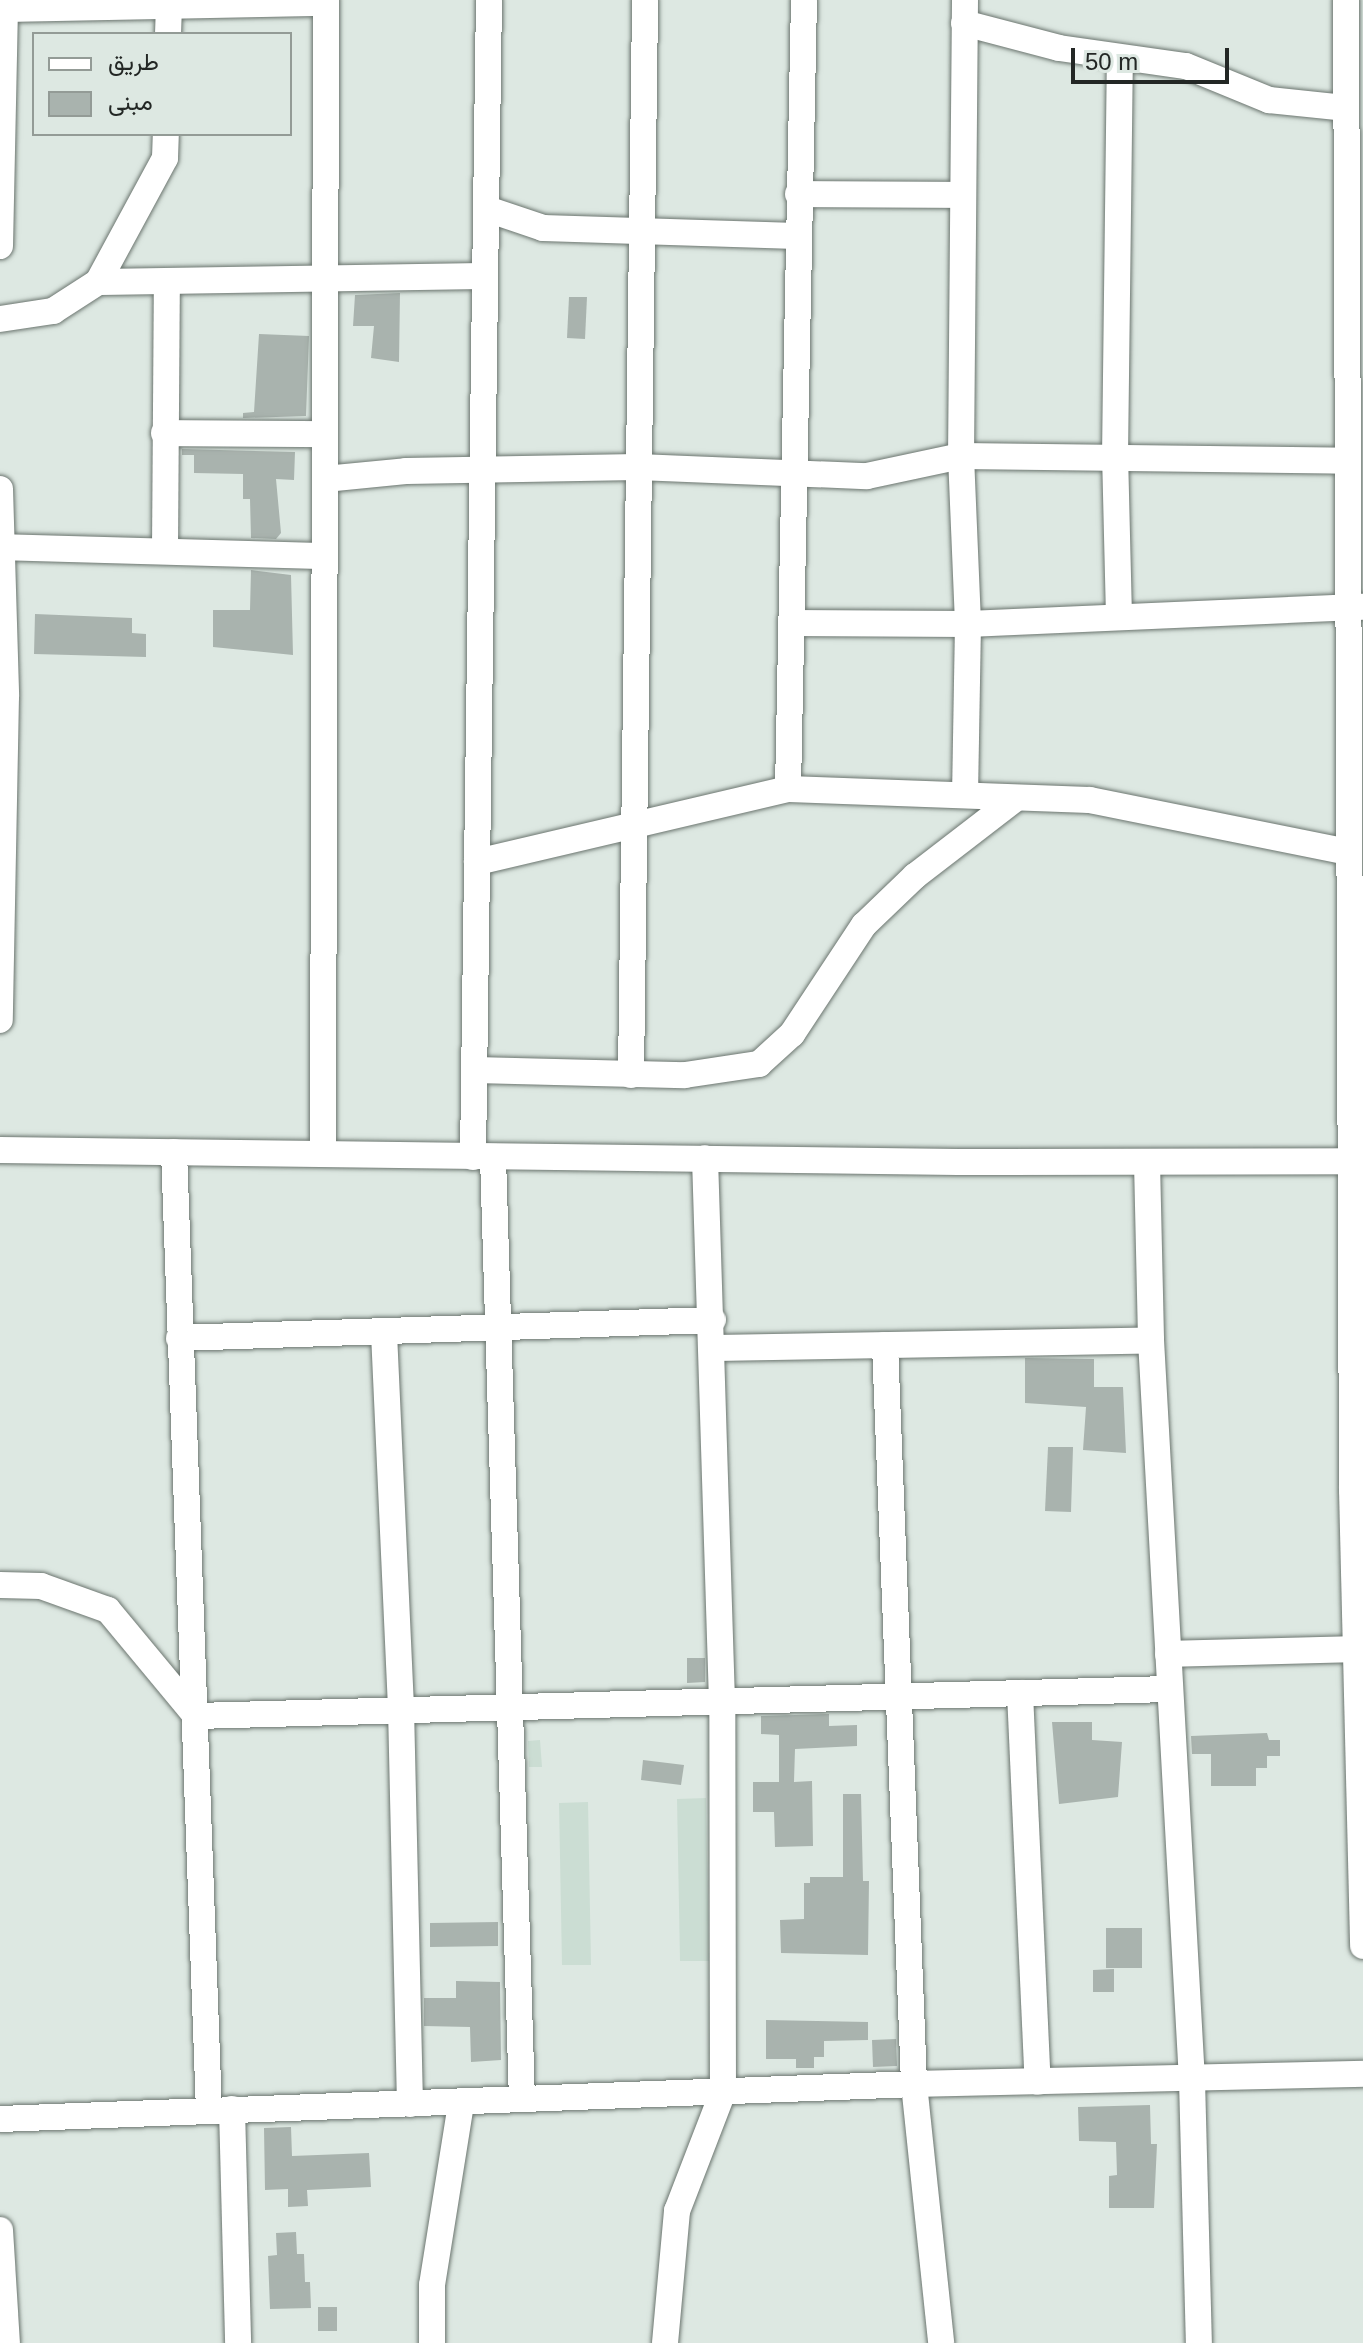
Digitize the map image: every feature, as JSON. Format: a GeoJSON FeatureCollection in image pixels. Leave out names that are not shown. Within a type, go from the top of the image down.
{"type":"FeatureCollection","features":[{"type":"Feature","properties":{"kind":"street"},"geometry":{"type":"LineString","coordinates":[[489,0],[475,1070],[497,1328],[522,2099]]}},
{"type":"Feature","properties":{"kind":"street"},"geometry":{"type":"LineString","coordinates":[[631,1075],[645,0]]}},
{"type":"Feature","properties":{"kind":"street"},"geometry":{"type":"LineString","coordinates":[[788,789],[804,0]]}},
{"type":"Feature","properties":{"kind":"street"},"geometry":{"type":"LineString","coordinates":[[0,246],[5,5],[326,2],[323,1154]]}},
{"type":"Feature","properties":{"kind":"street"},"geometry":{"type":"LineString","coordinates":[[168,3],[168,32]]}},
{"type":"Feature","properties":{"kind":"street"},"geometry":{"type":"LineString","coordinates":[[1351,8],[1345,108],[1356,333],[1348,461],[1355,608],[1348,852],[1356,1161],[1356,1649],[1363,1946]]}},
{"type":"Feature","properties":{"kind":"street"},"geometry":{"type":"LineString","coordinates":[[965,795],[968,624],[961,456],[964,12],[1120,58],[1210,73],[1269,100],[1345,108]]}},
{"type":"Feature","properties":{"kind":"street"},"geometry":{"type":"LineString","coordinates":[[1119,617],[1115,458],[1120,58]]}},
{"type":"Feature","properties":{"kind":"street"},"geometry":{"type":"LineString","coordinates":[[0,319],[53,311],[98,282],[165,158],[166,136]]}},
{"type":"Feature","properties":{"kind":"street"},"geometry":{"type":"LineString","coordinates":[[798,194],[963,195]]}},
{"type":"Feature","properties":{"kind":"street"},"geometry":{"type":"LineString","coordinates":[[487,209],[543,228],[641,235],[797,236]]}},
{"type":"Feature","properties":{"kind":"street"},"geometry":{"type":"LineString","coordinates":[[98,282],[324,276],[485,276]]}},
{"type":"Feature","properties":{"kind":"street"},"geometry":{"type":"LineString","coordinates":[[165,551],[167,281]]}},
{"type":"Feature","properties":{"kind":"street"},"geometry":{"type":"LineString","coordinates":[[164,433],[324,434]]}},
{"type":"Feature","properties":{"kind":"street"},"geometry":{"type":"LineString","coordinates":[[325,479],[483,468],[638,467],[867,476],[961,456],[1348,461]]}},
{"type":"Feature","properties":{"kind":"street"},"geometry":{"type":"LineString","coordinates":[[0,489],[6,696],[0,1020]]}},
{"type":"Feature","properties":{"kind":"street"},"geometry":{"type":"LineString","coordinates":[[1,546],[325,556]]}},
{"type":"Feature","properties":{"kind":"street"},"geometry":{"type":"LineString","coordinates":[[791,623],[968,624],[1355,608]]}},
{"type":"Feature","properties":{"kind":"street"},"geometry":{"type":"LineString","coordinates":[[477,862],[633,829],[788,789],[1090,800],[1153,810],[1348,852]]}},
{"type":"Feature","properties":{"kind":"street"},"geometry":{"type":"LineString","coordinates":[[475,1070],[631,1075],[738,1071],[777,1052],[864,925],[915,876],[1015,799]]}},
{"type":"Feature","properties":{"kind":"street"},"geometry":{"type":"LineString","coordinates":[[0,1150],[483,1157],[1356,1161]]}},
{"type":"Feature","properties":{"kind":"street"},"geometry":{"type":"LineString","coordinates":[[174,1152],[196,1716],[238,2343]]}},
{"type":"Feature","properties":{"kind":"street"},"geometry":{"type":"LineString","coordinates":[[665,2343],[677,2211],[723,2092],[722,1702],[714,1348],[705,1158]]}},
{"type":"Feature","properties":{"kind":"street"},"geometry":{"type":"LineString","coordinates":[[1147,1162],[1151,1340],[1192,2080],[1199,2343]]}},
{"type":"Feature","properties":{"kind":"street"},"geometry":{"type":"LineString","coordinates":[[179,1338],[713,1320]]}},
{"type":"Feature","properties":{"kind":"street"},"geometry":{"type":"LineString","coordinates":[[384,1333],[401,1708],[410,2104]]}},
{"type":"Feature","properties":{"kind":"street"},"geometry":{"type":"LineString","coordinates":[[714,1348],[1151,1340]]}},
{"type":"Feature","properties":{"kind":"street"},"geometry":{"type":"LineString","coordinates":[[885,1345],[914,2084],[941,2343]]}},
{"type":"Feature","properties":{"kind":"street"},"geometry":{"type":"LineString","coordinates":[[0,1585],[41,1586],[108,1610],[196,1716]]}},
{"type":"Feature","properties":{"kind":"street"},"geometry":{"type":"LineString","coordinates":[[1168,1654],[1356,1649]]}},
{"type":"Feature","properties":{"kind":"street"},"geometry":{"type":"LineString","coordinates":[[196,1716],[1169,1689]]}},
{"type":"Feature","properties":{"kind":"street"},"geometry":{"type":"LineString","coordinates":[[1020,1693],[1038,2082]]}},
{"type":"Feature","properties":{"kind":"street"},"geometry":{"type":"LineString","coordinates":[[0,2119],[461,2104],[914,2084],[1363,2074]]}},
{"type":"Feature","properties":{"kind":"street"},"geometry":{"type":"LineString","coordinates":[[432,2343],[432,2285],[461,2104]]}},
{"type":"Feature","properties":{"kind":"street"},"geometry":{"type":"LineString","coordinates":[[0,2230],[7,2343]]}},
{"type":"Feature","properties":{"kind":"shaded area"},"geometry":{"type":"Polygon","coordinates":[[[540,1740],[542,1767],[529,1767],[528,1741],[540,1740]]]}},
{"type":"Feature","properties":{"kind":"shaded area"},"geometry":{"type":"Polygon","coordinates":[[[706,1798],[709,1961],[680,1961],[677,1799],[706,1798]]]}},
{"type":"Feature","properties":{"kind":"shaded area"},"geometry":{"type":"Polygon","coordinates":[[[588,1802],[591,1965],[562,1965],[559,1803],[588,1802]]]}},
{"type":"Feature","properties":{"kind":"building"},"geometry":{"type":"Polygon","coordinates":[[[400,293],[399,362],[371,358],[374,326],[353,326],[355,295],[400,293]]]}},
{"type":"Feature","properties":{"kind":"building"},"geometry":{"type":"Polygon","coordinates":[[[569,297],[587,297],[585,339],[567,338],[569,297]]]}},
{"type":"Feature","properties":{"kind":"building"},"geometry":{"type":"Polygon","coordinates":[[[259,334],[309,336],[306,416],[243,418],[243,413],[254,412],[259,334]]]}},
{"type":"Feature","properties":{"kind":"building"},"geometry":{"type":"Polygon","coordinates":[[[182,449],[295,452],[294,480],[276,479],[281,533],[276,539],[251,538],[250,499],[243,499],[243,474],[194,473],[194,455],[182,455],[182,449]]]}},
{"type":"Feature","properties":{"kind":"building"},"geometry":{"type":"Polygon","coordinates":[[[251,570],[291,575],[293,655],[213,647],[213,610],[250,610],[251,570]]]}},
{"type":"Feature","properties":{"kind":"building"},"geometry":{"type":"Polygon","coordinates":[[[35,614],[132,618],[132,633],[146,634],[146,657],[34,654],[35,614]]]}},
{"type":"Feature","properties":{"kind":"building"},"geometry":{"type":"Polygon","coordinates":[[[1025,1358],[1094,1359],[1094,1387],[1123,1387],[1126,1453],[1083,1450],[1086,1407],[1025,1403],[1025,1358]]]}},
{"type":"Feature","properties":{"kind":"building"},"geometry":{"type":"Polygon","coordinates":[[[1048,1447],[1073,1447],[1071,1512],[1045,1511],[1048,1447]]]}},
{"type":"Feature","properties":{"kind":"building"},"geometry":{"type":"Polygon","coordinates":[[[687,1658],[705,1658],[705,1682],[687,1683],[687,1658]]]}},
{"type":"Feature","properties":{"kind":"building"},"geometry":{"type":"Polygon","coordinates":[[[829,1714],[829,1726],[857,1725],[857,1746],[795,1749],[794,1782],[812,1781],[813,1846],[775,1847],[774,1812],[753,1812],[753,1782],[779,1782],[779,1735],[761,1734],[761,1716],[829,1714]]]}},
{"type":"Feature","properties":{"kind":"building"},"geometry":{"type":"Polygon","coordinates":[[[1052,1722],[1092,1722],[1092,1740],[1122,1742],[1118,1797],[1059,1804],[1052,1722]]]}},
{"type":"Feature","properties":{"kind":"building"},"geometry":{"type":"Polygon","coordinates":[[[1267,1733],[1269,1740],[1280,1740],[1280,1756],[1267,1756],[1267,1768],[1256,1768],[1256,1786],[1211,1786],[1211,1754],[1192,1754],[1191,1736],[1267,1733]]]}},
{"type":"Feature","properties":{"kind":"building"},"geometry":{"type":"Polygon","coordinates":[[[643,1760],[684,1765],[681,1785],[641,1780],[643,1760]]]}},
{"type":"Feature","properties":{"kind":"building"},"geometry":{"type":"Polygon","coordinates":[[[843,1794],[861,1794],[863,1881],[869,1881],[868,1955],[781,1953],[780,1920],[804,1919],[804,1883],[810,1883],[810,1877],[843,1877],[843,1794]]]}},
{"type":"Feature","properties":{"kind":"building"},"geometry":{"type":"Polygon","coordinates":[[[498,1922],[498,1946],[430,1947],[430,1923],[498,1922]]]}},
{"type":"Feature","properties":{"kind":"building"},"geometry":{"type":"Polygon","coordinates":[[[1106,1928],[1142,1928],[1142,1968],[1106,1968],[1106,1928]]]}},
{"type":"Feature","properties":{"kind":"building"},"geometry":{"type":"Polygon","coordinates":[[[1114,1969],[1114,1992],[1093,1992],[1093,1970],[1114,1969]]]}},
{"type":"Feature","properties":{"kind":"building"},"geometry":{"type":"Polygon","coordinates":[[[456,1981],[500,1982],[501,2060],[471,2062],[470,2027],[424,2026],[424,1998],[456,1998],[456,1981]]]}},
{"type":"Feature","properties":{"kind":"building"},"geometry":{"type":"Polygon","coordinates":[[[766,2020],[868,2022],[868,2040],[824,2041],[824,2057],[814,2057],[814,2068],[796,2068],[796,2059],[766,2059],[766,2020]]]}},
{"type":"Feature","properties":{"kind":"building"},"geometry":{"type":"Polygon","coordinates":[[[896,2039],[897,2066],[873,2067],[872,2040],[896,2039]]]}},
{"type":"Feature","properties":{"kind":"building"},"geometry":{"type":"Polygon","coordinates":[[[1150,2105],[1151,2144],[1157,2144],[1154,2208],[1109,2208],[1109,2176],[1117,2175],[1116,2142],[1079,2141],[1078,2107],[1150,2105]]]}},
{"type":"Feature","properties":{"kind":"building"},"geometry":{"type":"Polygon","coordinates":[[[291,2127],[292,2156],[369,2153],[371,2187],[307,2190],[308,2206],[288,2207],[288,2189],[265,2190],[264,2128],[291,2127]]]}},
{"type":"Feature","properties":{"kind":"building"},"geometry":{"type":"Polygon","coordinates":[[[296,2232],[297,2254],[304,2254],[305,2282],[310,2282],[311,2308],[270,2309],[268,2256],[277,2255],[276,2233],[296,2232]]]}},
{"type":"Feature","properties":{"kind":"building"},"geometry":{"type":"Polygon","coordinates":[[[318,2307],[337,2307],[337,2331],[318,2331],[318,2307]]]}}]}
